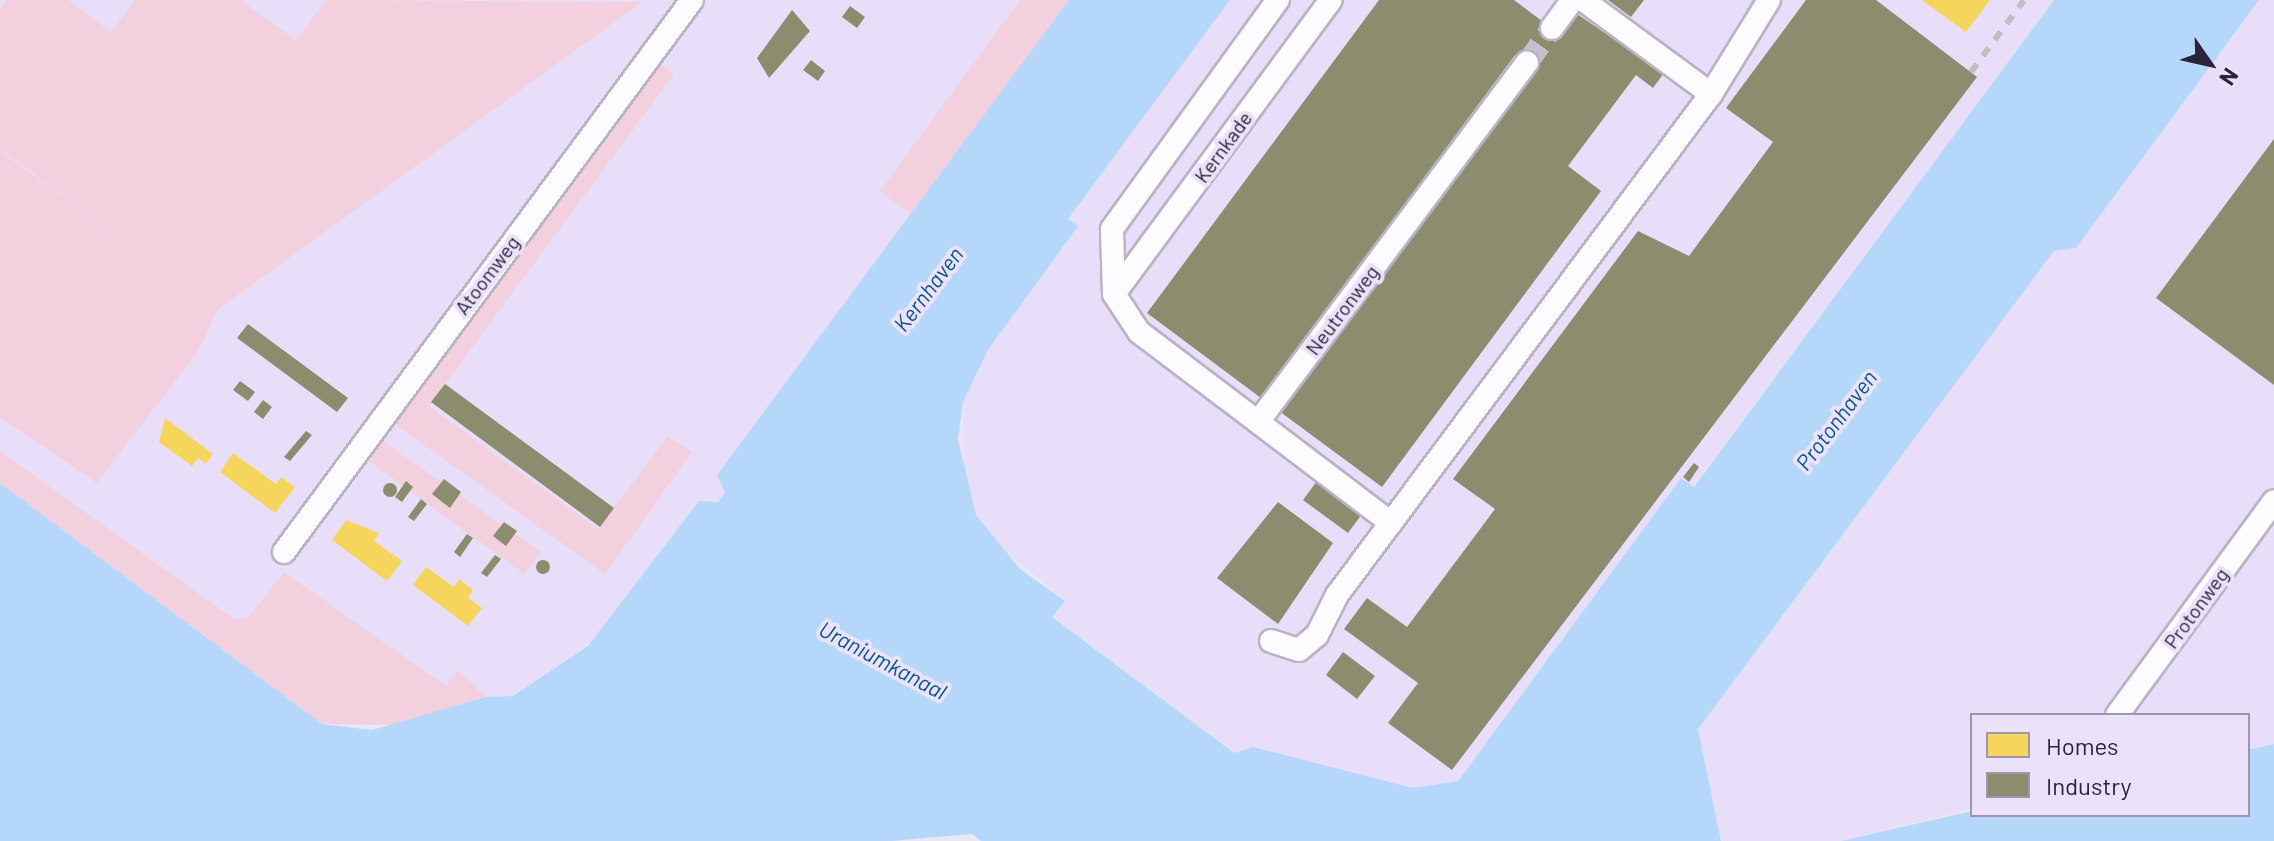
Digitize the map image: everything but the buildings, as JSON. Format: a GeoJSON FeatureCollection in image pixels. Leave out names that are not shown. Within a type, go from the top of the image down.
{"type":"FeatureCollection","features":[{"type":"Feature","properties":{"kind":"street","name":"Atoomweg"},"geometry":{"type":"LineString","coordinates":[[284,552],[692,0]]}},
{"type":"Feature","properties":{"kind":"street","name":"Kernkade"},"geometry":{"type":"LineString","coordinates":[[1114,294],[1112,229],[1278,0]]}},
{"type":"Feature","properties":{"kind":"street","name":"Kernkade"},"geometry":{"type":"LineString","coordinates":[[1114,294],[1331,0]]}},
{"type":"Feature","properties":{"kind":"street"},"geometry":{"type":"LineString","coordinates":[[1552,28],[1572,0]]}},
{"type":"Feature","properties":{"kind":"street"},"geometry":{"type":"LineString","coordinates":[[1583,0],[1711,94]]}},
{"type":"Feature","properties":{"kind":"street"},"geometry":{"type":"LineString","coordinates":[[1271,641],[1285,651],[1309,644],[1391,523],[1711,94],[1769,0]]}},
{"type":"Feature","properties":{"kind":"street","name":"Neutronweg"},"geometry":{"type":"LineString","coordinates":[[1258,422],[1527,63]]}},
{"type":"Feature","properties":{"kind":"street"},"geometry":{"type":"LineString","coordinates":[[1114,294],[1139,332],[1391,523]]}},
{"type":"Feature","properties":{"kind":"street","name":"Protonweg"},"geometry":{"type":"LineString","coordinates":[[2118,713],[2274,501]]}},
{"type":"Feature","properties":{"kind":"shaded area"},"geometry":{"type":"Polygon","coordinates":[[[0,0],[1069,0],[717,475],[725,492],[718,502],[710,501],[609,625],[564,667],[513,696],[486,697],[406,725],[80,544],[0,483],[0,0]]]}},
{"type":"Feature","properties":{"kind":"shaded area"},"geometry":{"type":"Polygon","coordinates":[[[6,0],[69,0],[111,32],[135,0],[240,0],[296,40],[326,0],[642,2],[217,310],[199,350],[97,483],[0,417],[0,151],[129,245],[0,149],[0,9],[6,0]]]}},
{"type":"Feature","properties":{"kind":"shaded area"},"geometry":{"type":"Polygon","coordinates":[[[1020,0],[1069,0],[911,214],[880,191],[1020,0]]]}},
{"type":"Feature","properties":{"kind":"shaded area"},"geometry":{"type":"Polygon","coordinates":[[[1230,0],[2054,0],[1693,487],[1681,478],[1457,781],[1413,789],[1253,747],[1234,753],[1052,617],[1065,600],[998,546],[976,515],[964,476],[963,402],[988,350],[1077,226],[1068,219],[1230,0]]]}},
{"type":"Feature","properties":{"kind":"shaded area"},"geometry":{"type":"Polygon","coordinates":[[[2259,0],[2274,0],[2274,744],[2250,750],[2250,713],[1970,713],[1970,809],[1841,841],[1721,841],[1698,729],[2054,251],[2076,247],[2259,0]]]}},
{"type":"Feature","properties":{"kind":"shaded area"},"geometry":{"type":"Polygon","coordinates":[[[657,62],[674,74],[429,406],[598,529],[668,436],[692,452],[605,574],[389,420],[657,62]]]}},
{"type":"Feature","properties":{"kind":"shaded area"},"geometry":{"type":"Polygon","coordinates":[[[377,437],[541,552],[524,574],[362,456],[377,437]]]}},
{"type":"Feature","properties":{"kind":"shaded area"},"geometry":{"type":"Polygon","coordinates":[[[0,451],[234,619],[248,618],[284,572],[446,686],[458,670],[486,697],[406,725],[322,724],[0,483],[0,451]]]}},
{"type":"Feature","properties":{"kind":"water"},"geometry":{"type":"Polygon","coordinates":[[[1069,0],[1230,0],[1068,219],[1078,226],[988,350],[963,402],[958,439],[976,515],[1020,569],[1065,601],[1052,617],[1234,753],[1253,747],[1413,788],[1458,781],[1681,478],[1694,487],[2054,0],[2259,0],[2076,248],[2054,251],[1698,729],[1721,841],[981,841],[972,834],[892,841],[0,841],[0,483],[322,724],[372,730],[486,697],[513,696],[588,646],[699,501],[718,502],[725,492],[717,475],[1069,0]]]}},
{"type":"Feature","properties":{"kind":"water"},"geometry":{"type":"Polygon","coordinates":[[[2274,744],[2274,841],[1841,841],[1970,811],[1970,817],[2250,817],[2250,750],[2274,744]]]}},
{"type":"Feature","properties":{"kind":"tunnel"},"geometry":{"type":"LineString","coordinates":[[1527,63],[1552,28]]}},
{"type":"Feature","properties":{"kind":"railway"},"geometry":{"type":"LineString","coordinates":[[1971,72],[2024,0]]}},
{"type":"Feature","properties":{"kind":"water label","name":"Kernhaven"},"geometry":{"type":"Point","coordinates":[928,289]}},
{"type":"Feature","properties":{"kind":"water label","name":"Protonhaven"},"geometry":{"type":"Point","coordinates":[1836,420]}},
{"type":"Feature","properties":{"kind":"water label","name":"Uraniumkanaal"},"geometry":{"type":"Point","coordinates":[883,660]}}]}
